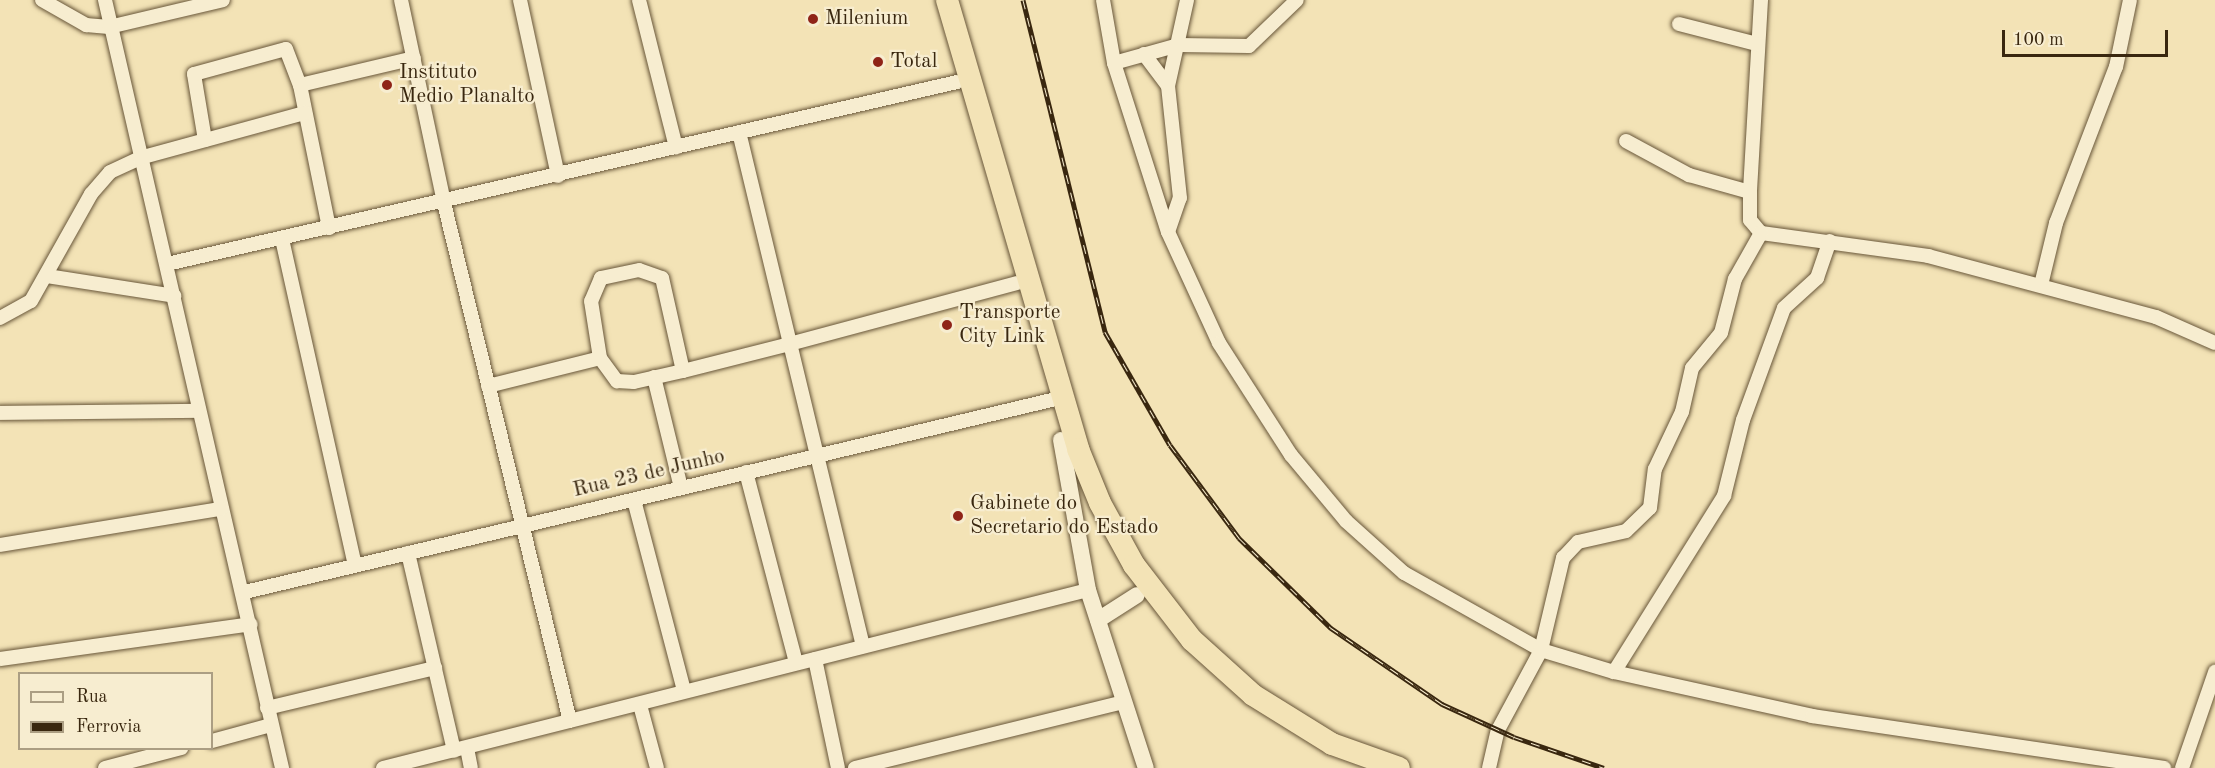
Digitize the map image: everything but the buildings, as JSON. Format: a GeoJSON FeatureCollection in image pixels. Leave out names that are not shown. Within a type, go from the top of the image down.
{"type":"FeatureCollection","features":[{"type":"Feature","properties":{"kind":"highway"},"geometry":{"type":"LineString","coordinates":[[933,0],[1017,283],[1057,398],[1100,503],[1150,591],[1192,640],[1291,722],[1359,757],[1399,768]]}},
{"type":"Feature","properties":{"kind":"highway"},"geometry":{"type":"LineString","coordinates":[[946,0],[1057,398],[1061,440],[1103,539],[1137,595],[1209,676],[1285,733],[1350,768]]}},
{"type":"Feature","properties":{"kind":"street"},"geometry":{"type":"LineString","coordinates":[[42,0],[86,24],[109,27],[223,0]]}},
{"type":"Feature","properties":{"kind":"street"},"geometry":{"type":"LineString","coordinates":[[105,0],[109,27],[167,264],[197,411],[221,509],[245,592],[267,708],[282,768]]}},
{"type":"Feature","properties":{"kind":"street"},"geometry":{"type":"LineString","coordinates":[[401,0],[444,203],[524,524],[570,721]]}},
{"type":"Feature","properties":{"kind":"street"},"geometry":{"type":"LineString","coordinates":[[520,0],[558,176]]}},
{"type":"Feature","properties":{"kind":"street"},"geometry":{"type":"LineString","coordinates":[[639,0],[676,147]]}},
{"type":"Feature","properties":{"kind":"street"},"geometry":{"type":"LineString","coordinates":[[1103,0],[1114,63],[1168,232],[1220,342],[1291,455],[1346,521],[1404,573],[1541,650],[1614,672],[1812,716],[2114,764],[2164,768]]}},
{"type":"Feature","properties":{"kind":"street"},"geometry":{"type":"LineString","coordinates":[[1168,232],[1180,198],[1168,86],[1179,45],[1187,0]]}},
{"type":"Feature","properties":{"kind":"street"},"geometry":{"type":"LineString","coordinates":[[1114,63],[1179,45],[1249,46],[1296,0]]}},
{"type":"Feature","properties":{"kind":"street"},"geometry":{"type":"LineString","coordinates":[[1761,0],[1749,192],[1750,220],[1761,233],[1928,256],[2156,317],[2215,343]]}},
{"type":"Feature","properties":{"kind":"street"},"geometry":{"type":"LineString","coordinates":[[2041,285],[2056,223],[2116,67],[2130,0]]}},
{"type":"Feature","properties":{"kind":"street"},"geometry":{"type":"LineString","coordinates":[[1678,24],[1757,44]]}},
{"type":"Feature","properties":{"kind":"street"},"geometry":{"type":"LineString","coordinates":[[205,140],[193,82],[200,69],[286,49],[300,85],[329,228]]}},
{"type":"Feature","properties":{"kind":"street"},"geometry":{"type":"LineString","coordinates":[[1144,54],[1168,86]]}},
{"type":"Feature","properties":{"kind":"street"},"geometry":{"type":"LineString","coordinates":[[300,85],[414,58]]}},
{"type":"Feature","properties":{"kind":"street"},"geometry":{"type":"LineString","coordinates":[[167,264],[444,203],[957,82]]}},
{"type":"Feature","properties":{"kind":"street"},"geometry":{"type":"LineString","coordinates":[[0,318],[32,301],[99,183],[140,158],[305,113]]}},
{"type":"Feature","properties":{"kind":"street"},"geometry":{"type":"LineString","coordinates":[[739,132],[786,345],[819,457],[863,646]]}},
{"type":"Feature","properties":{"kind":"street"},"geometry":{"type":"LineString","coordinates":[[1626,141],[1689,176],[1749,192]]}},
{"type":"Feature","properties":{"kind":"street"},"geometry":{"type":"LineString","coordinates":[[1489,768],[1498,730],[1541,650],[1563,558],[1578,542],[1626,531],[1650,508],[1655,469],[1682,412],[1689,376],[1721,333],[1735,279],[1761,233]]}},
{"type":"Feature","properties":{"kind":"street"},"geometry":{"type":"LineString","coordinates":[[282,238],[355,565]]}},
{"type":"Feature","properties":{"kind":"street"},"geometry":{"type":"LineString","coordinates":[[1614,672],[1724,496],[1743,420],[1784,308],[1817,278],[1830,241]]}},
{"type":"Feature","properties":{"kind":"street"},"geometry":{"type":"LineString","coordinates":[[682,371],[667,290],[653,272],[601,278],[593,288],[600,358],[617,381],[682,371],[1017,283]]}},
{"type":"Feature","properties":{"kind":"street"},"geometry":{"type":"LineString","coordinates":[[47,276],[174,296]]}},
{"type":"Feature","properties":{"kind":"street"},"geometry":{"type":"LineString","coordinates":[[488,386],[600,358]]}},
{"type":"Feature","properties":{"kind":"street"},"geometry":{"type":"LineString","coordinates":[[654,377],[681,488]]}},
{"type":"Feature","properties":{"kind":"street","name":"Rua 23 de Junho"},"geometry":{"type":"LineString","coordinates":[[245,592],[524,524],[819,457],[1057,398]]}},
{"type":"Feature","properties":{"kind":"street"},"geometry":{"type":"LineString","coordinates":[[0,414],[197,411]]}},
{"type":"Feature","properties":{"kind":"street"},"geometry":{"type":"LineString","coordinates":[[1061,440],[1088,590],[1146,768]]}},
{"type":"Feature","properties":{"kind":"street"},"geometry":{"type":"LineString","coordinates":[[746,472],[796,663]]}},
{"type":"Feature","properties":{"kind":"street"},"geometry":{"type":"LineString","coordinates":[[633,500],[684,691]]}},
{"type":"Feature","properties":{"kind":"street"},"geometry":{"type":"LineString","coordinates":[[0,544],[221,509]]}},
{"type":"Feature","properties":{"kind":"street"},"geometry":{"type":"LineString","coordinates":[[408,552],[435,668],[460,749],[471,768]]}},
{"type":"Feature","properties":{"kind":"street"},"geometry":{"type":"LineString","coordinates":[[383,768],[640,705],[684,691],[1088,590]]}},
{"type":"Feature","properties":{"kind":"street"},"geometry":{"type":"LineString","coordinates":[[1098,620],[1137,595]]}},
{"type":"Feature","properties":{"kind":"street"},"geometry":{"type":"LineString","coordinates":[[0,659],[251,624]]}},
{"type":"Feature","properties":{"kind":"street"},"geometry":{"type":"LineString","coordinates":[[815,658],[838,768]]}},
{"type":"Feature","properties":{"kind":"street"},"geometry":{"type":"LineString","coordinates":[[267,708],[435,668]]}},
{"type":"Feature","properties":{"kind":"street"},"geometry":{"type":"LineString","coordinates":[[2182,768],[2215,672]]}},
{"type":"Feature","properties":{"kind":"street"},"geometry":{"type":"LineString","coordinates":[[855,768],[1124,702]]}},
{"type":"Feature","properties":{"kind":"street"},"geometry":{"type":"LineString","coordinates":[[640,705],[657,768]]}},
{"type":"Feature","properties":{"kind":"street"},"geometry":{"type":"LineString","coordinates":[[213,741],[271,725]]}},
{"type":"Feature","properties":{"kind":"street"},"geometry":{"type":"LineString","coordinates":[[105,768],[173,750]]}},
{"type":"Feature","properties":{"kind":"railway"},"geometry":{"type":"LineString","coordinates":[[1023,0],[1105,332],[1170,445],[1239,538],[1331,628],[1442,704],[1514,737],[1604,768]]}},
{"type":"Feature","properties":{"kind":"place","name":"Milenium"},"geometry":{"type":"Point","coordinates":[813,19]}},
{"type":"Feature","properties":{"kind":"place","name":"Total"},"geometry":{"type":"Point","coordinates":[878,62]}},
{"type":"Feature","properties":{"kind":"place","name":"Instituto Medio Planalto"},"geometry":{"type":"Point","coordinates":[387,85]}},
{"type":"Feature","properties":{"kind":"place","name":"Transporte City Link"},"geometry":{"type":"Point","coordinates":[947,325]}},
{"type":"Feature","properties":{"kind":"place","name":"Gabinete do Secretario do Estado"},"geometry":{"type":"Point","coordinates":[958,516]}}]}
